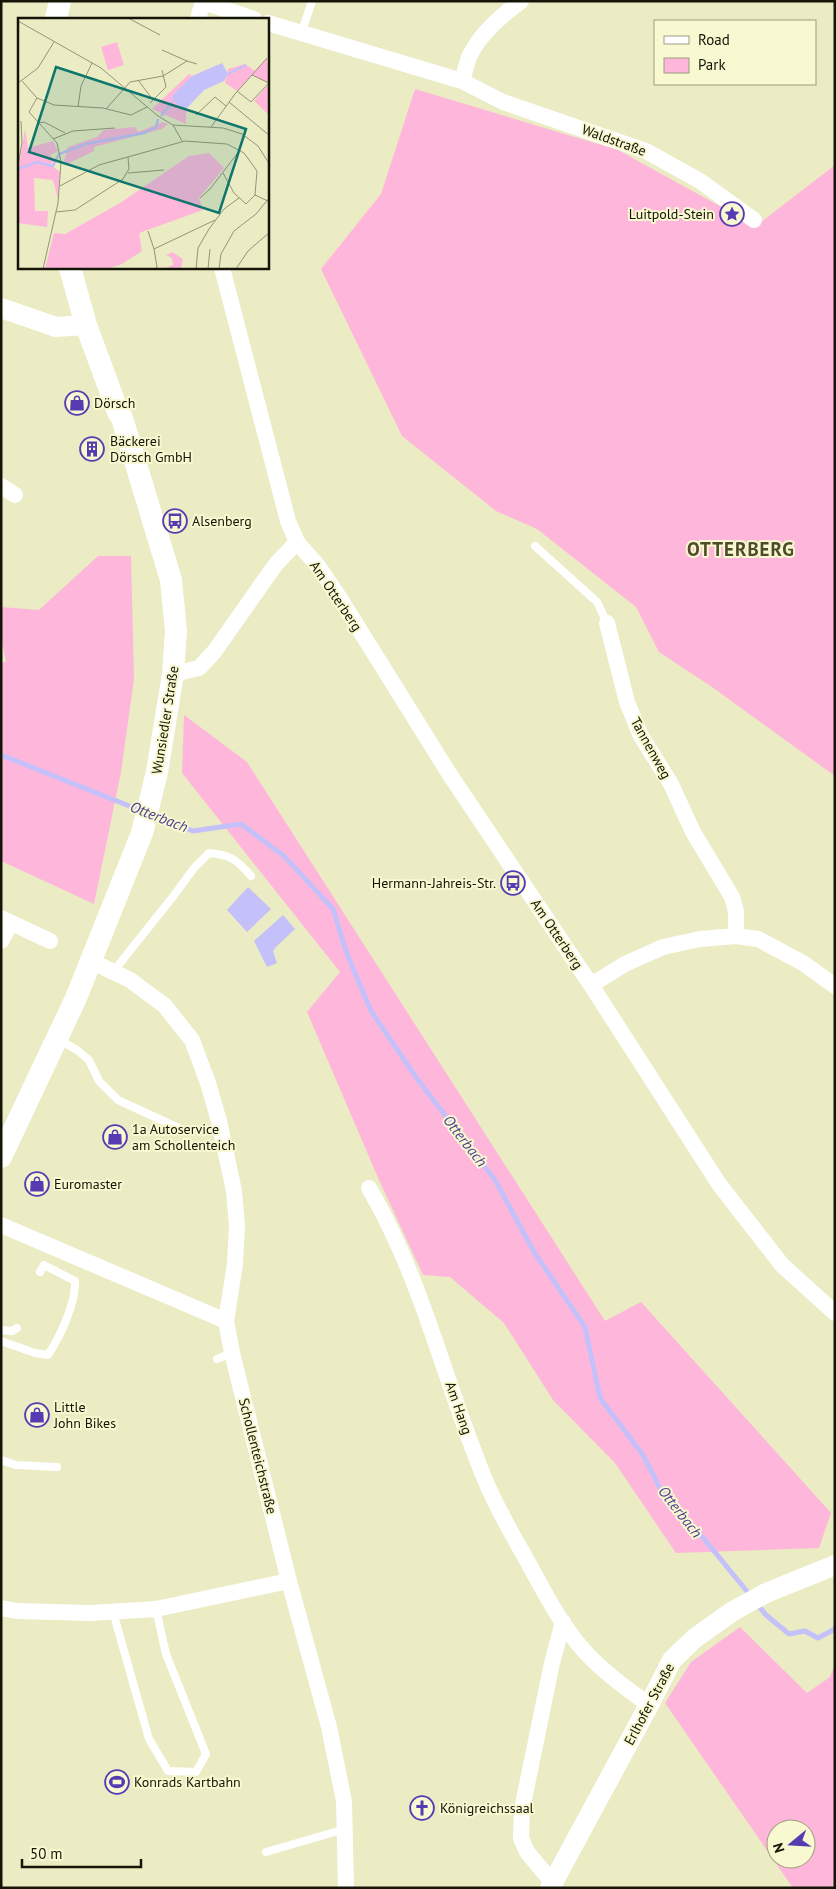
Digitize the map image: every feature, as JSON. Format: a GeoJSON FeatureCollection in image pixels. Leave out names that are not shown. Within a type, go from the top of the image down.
{"type":"FeatureCollection","features":[{"type":"Feature","properties":{"kind":"main road"},"geometry":{"type":"LineString","coordinates":[[56,18],[60,1]]}},
{"type":"Feature","properties":{"kind":"main road","name":"Wunsiedler Straße"},"geometry":{"type":"LineString","coordinates":[[1,1157],[91,961],[142,834],[157,772],[173,674],[176,631],[171,580],[122,418],[118,412],[86,325],[70,269]]}},
{"type":"Feature","properties":{"kind":"street"},"geometry":{"type":"LineString","coordinates":[[462,81],[470,56],[486,32],[520,1]]}},
{"type":"Feature","properties":{"kind":"street"},"geometry":{"type":"LineString","coordinates":[[198,18],[203,2],[251,18]]}},
{"type":"Feature","properties":{"kind":"street","name":"Waldstraße"},"geometry":{"type":"LineString","coordinates":[[269,23],[462,81],[503,102],[646,151],[700,181],[754,220]]}},
{"type":"Feature","properties":{"kind":"street","name":"Am Otterberg"},"geometry":{"type":"LineString","coordinates":[[222,269],[288,522],[297,542],[318,566],[341,600],[450,775],[591,985],[724,1191],[782,1265],[835,1314]]}},
{"type":"Feature","properties":{"kind":"street"},"geometry":{"type":"LineString","coordinates":[[1,308],[56,327],[86,325]]}},
{"type":"Feature","properties":{"kind":"street"},"geometry":{"type":"LineString","coordinates":[[1,486],[15,495]]}},
{"type":"Feature","properties":{"kind":"street"},"geometry":{"type":"LineString","coordinates":[[173,674],[199,668],[276,564],[297,542]]}},
{"type":"Feature","properties":{"kind":"street","name":"Tannenweg"},"geometry":{"type":"LineString","coordinates":[[607,623],[627,702],[641,736],[670,784],[693,832],[732,897],[736,911],[736,936]]}},
{"type":"Feature","properties":{"kind":"street"},"geometry":{"type":"LineString","coordinates":[[1,941],[6,921],[50,941]]}},
{"type":"Feature","properties":{"kind":"street"},"geometry":{"type":"LineString","coordinates":[[591,985],[625,964],[663,947],[700,939],[736,936],[758,939],[802,963],[835,986]]}},
{"type":"Feature","properties":{"kind":"street","name":"Schollenteichstraße"},"geometry":{"type":"LineString","coordinates":[[91,961],[130,980],[158,1000],[177,1020],[192,1040],[208,1083],[219,1121],[234,1191],[237,1226],[235,1264],[226,1321],[225,1356],[329,1727],[344,1801],[346,1888]]}},
{"type":"Feature","properties":{"kind":"street","name":"Am Hang"},"geometry":{"type":"LineString","coordinates":[[369,1188],[384,1213],[414,1282],[463,1424],[487,1484],[542,1587],[563,1622],[592,1659],[619,1683],[649,1705]]}},
{"type":"Feature","properties":{"kind":"street"},"geometry":{"type":"LineString","coordinates":[[1,1225],[226,1321]]}},
{"type":"Feature","properties":{"kind":"street","name":"Erlhofer Straße"},"geometry":{"type":"LineString","coordinates":[[552,1886],[672,1660],[695,1638],[733,1611],[766,1593],[835,1566]]}},
{"type":"Feature","properties":{"kind":"street"},"geometry":{"type":"LineString","coordinates":[[1,1608],[17,1611],[90,1613],[156,1609],[289,1580]]}},
{"type":"Feature","properties":{"kind":"street"},"geometry":{"type":"LineString","coordinates":[[552,1886],[527,1852],[520,1838],[524,1799],[552,1663],[563,1622]]}},
{"type":"Feature","properties":{"kind":"lane"},"geometry":{"type":"LineString","coordinates":[[300,34],[312,1]]}},
{"type":"Feature","properties":{"kind":"lane","name":"Tannenweg"},"geometry":{"type":"LineString","coordinates":[[535,546],[597,602],[607,623]]}},
{"type":"Feature","properties":{"kind":"lane"},"geometry":{"type":"LineString","coordinates":[[113,972],[194,868],[209,853],[227,855],[240,864],[251,876]]}},
{"type":"Feature","properties":{"kind":"lane"},"geometry":{"type":"LineString","coordinates":[[57,1038],[89,1060],[99,1081],[118,1100],[185,1131]]}},
{"type":"Feature","properties":{"kind":"lane"},"geometry":{"type":"LineString","coordinates":[[1,1341],[35,1353],[48,1355],[56,1343],[76,1292],[76,1281],[44,1265],[40,1272]]}},
{"type":"Feature","properties":{"kind":"lane"},"geometry":{"type":"LineString","coordinates":[[1,1330],[12,1331],[17,1328]]}},
{"type":"Feature","properties":{"kind":"lane"},"geometry":{"type":"LineString","coordinates":[[1,1460],[16,1465],[57,1467]]}},
{"type":"Feature","properties":{"kind":"lane"},"geometry":{"type":"LineString","coordinates":[[113,1612],[149,1739],[168,1771],[196,1772],[206,1754],[166,1654],[156,1609]]}},
{"type":"Feature","properties":{"kind":"lane"},"geometry":{"type":"LineString","coordinates":[[266,1852],[345,1829]]}},
{"type":"Feature","properties":{"kind":"green space"},"geometry":{"type":"Polygon","coordinates":[[[415,89],[618,150],[756,226],[835,165],[835,776],[712,687],[659,652],[636,607],[537,529],[496,511],[402,436],[321,269],[381,194],[415,89]]]}},
{"type":"Feature","properties":{"kind":"green space"},"geometry":{"type":"Polygon","coordinates":[[[98,556],[131,556],[134,679],[121,772],[94,904],[1,861],[1,664],[6,661],[1,637],[1,607],[39,610],[98,556]]]}},
{"type":"Feature","properties":{"kind":"green space"},"geometry":{"type":"Polygon","coordinates":[[[184,715],[247,762],[605,1321],[641,1302],[831,1513],[819,1548],[676,1553],[615,1463],[553,1400],[504,1323],[450,1277],[423,1275],[379,1180],[307,1012],[340,972],[182,773],[184,715]]]}},
{"type":"Feature","properties":{"kind":"green space"},"geometry":{"type":"Polygon","coordinates":[[[740,1627],[807,1693],[830,1677],[835,1664],[835,1888],[793,1888],[780,1869],[816,1869],[816,1819],[766,1819],[766,1849],[665,1703],[691,1662],[740,1627]]]}},
{"type":"Feature","properties":{"kind":"shaded area"},"geometry":{"type":"Polygon","coordinates":[[[248,887],[271,909],[247,932],[227,910],[248,887]]]}},
{"type":"Feature","properties":{"kind":"shaded area"},"geometry":{"type":"Polygon","coordinates":[[[283,915],[295,929],[273,951],[277,963],[267,967],[254,941],[283,915]]]}},
{"type":"Feature","properties":{"kind":"waterway","name":"Otterbach"},"geometry":{"type":"LineString","coordinates":[[1,755],[142,811]]}},
{"type":"Feature","properties":{"kind":"waterway","name":"Otterbach"},"geometry":{"type":"LineString","coordinates":[[152,815],[193,831],[241,824],[284,856],[333,909],[347,954],[371,1011],[418,1080],[495,1180],[534,1252],[585,1327],[600,1398],[643,1455],[663,1494],[691,1523],[750,1595]]}},
{"type":"Feature","properties":{"kind":"waterway","name":"Otterbach"},"geometry":{"type":"LineString","coordinates":[[757,1604],[766,1615],[789,1634],[805,1631],[818,1638],[835,1629]]}},
{"type":"Feature","properties":{"kind":"place","name":"Luitpold-Stein"},"geometry":{"type":"Point","coordinates":[732,214]}},
{"type":"Feature","properties":{"kind":"place","name":"Dörsch"},"geometry":{"type":"Point","coordinates":[77,403]}},
{"type":"Feature","properties":{"kind":"place","name":"Bäckerei Dörsch GmbH"},"geometry":{"type":"Point","coordinates":[92,449]}},
{"type":"Feature","properties":{"kind":"place","name":"Alsenberg"},"geometry":{"type":"Point","coordinates":[175,521]}},
{"type":"Feature","properties":{"kind":"place","name":"Hermann-Jahreis-Str."},"geometry":{"type":"Point","coordinates":[513,883]}},
{"type":"Feature","properties":{"kind":"place","name":"1a Autoservice am Schollenteich"},"geometry":{"type":"Point","coordinates":[115,1137]}},
{"type":"Feature","properties":{"kind":"place","name":"Euromaster"},"geometry":{"type":"Point","coordinates":[37,1184]}},
{"type":"Feature","properties":{"kind":"place","name":"Little John Bikes"},"geometry":{"type":"Point","coordinates":[37,1415]}},
{"type":"Feature","properties":{"kind":"place","name":"Konrads Kartbahn"},"geometry":{"type":"Point","coordinates":[117,1782]}},
{"type":"Feature","properties":{"kind":"place","name":"Königreichssaal"},"geometry":{"type":"Point","coordinates":[422,1808]}},
{"type":"Feature","properties":{"kind":"district","name":"OTTERBERG"},"geometry":{"type":"Point","coordinates":[741,549]}}]}
